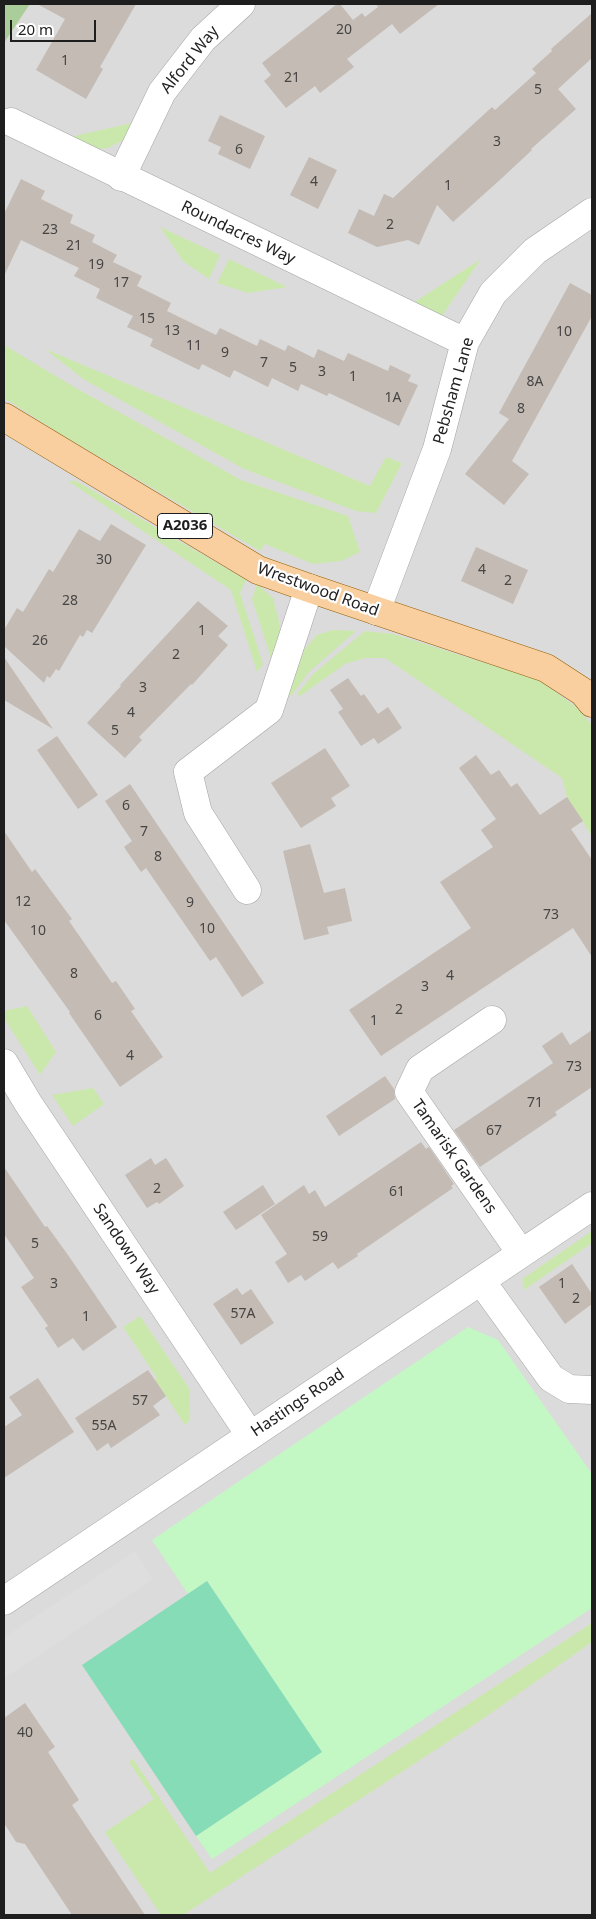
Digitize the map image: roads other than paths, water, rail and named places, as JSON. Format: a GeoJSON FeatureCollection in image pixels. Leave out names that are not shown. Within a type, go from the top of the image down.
{"type":"FeatureCollection","features":[{"type":"Feature","properties":{"kind":"main road","name":"Wrestwood Road"},"geometry":{"type":"LineString","coordinates":[[4,417],[258,570],[546,668],[583,692],[592,703]]}},
{"type":"Feature","properties":{"kind":"street","name":"Alford Way"},"geometry":{"type":"LineString","coordinates":[[121,177],[162,92],[204,39],[241,4]]}},
{"type":"Feature","properties":{"kind":"street","name":"Roundacres Way"},"geometry":{"type":"LineString","coordinates":[[11,122],[121,177],[465,342]]}},
{"type":"Feature","properties":{"kind":"street","name":"Pebsham Lane"},"geometry":{"type":"LineString","coordinates":[[376,611],[437,449],[465,342],[493,293],[535,251],[592,212]]}},
{"type":"Feature","properties":{"kind":"street"},"geometry":{"type":"LineString","coordinates":[[247,890],[198,813],[188,772],[269,710],[308,588]]}},
{"type":"Feature","properties":{"kind":"street","name":"Tamarisk Gardens"},"geometry":{"type":"LineString","coordinates":[[489,1032],[420,1069],[409,1092],[521,1254]]}},
{"type":"Feature","properties":{"kind":"street","name":"Sandown Way"},"geometry":{"type":"LineString","coordinates":[[4,1062],[33,1111],[250,1435]]}},
{"type":"Feature","properties":{"kind":"street","name":"Hastings Road"},"geometry":{"type":"LineString","coordinates":[[4,1601],[592,1206]]}},
{"type":"Feature","properties":{"kind":"street"},"geometry":{"type":"LineString","coordinates":[[481,1280],[551,1378],[569,1389],[592,1390]]}}]}
